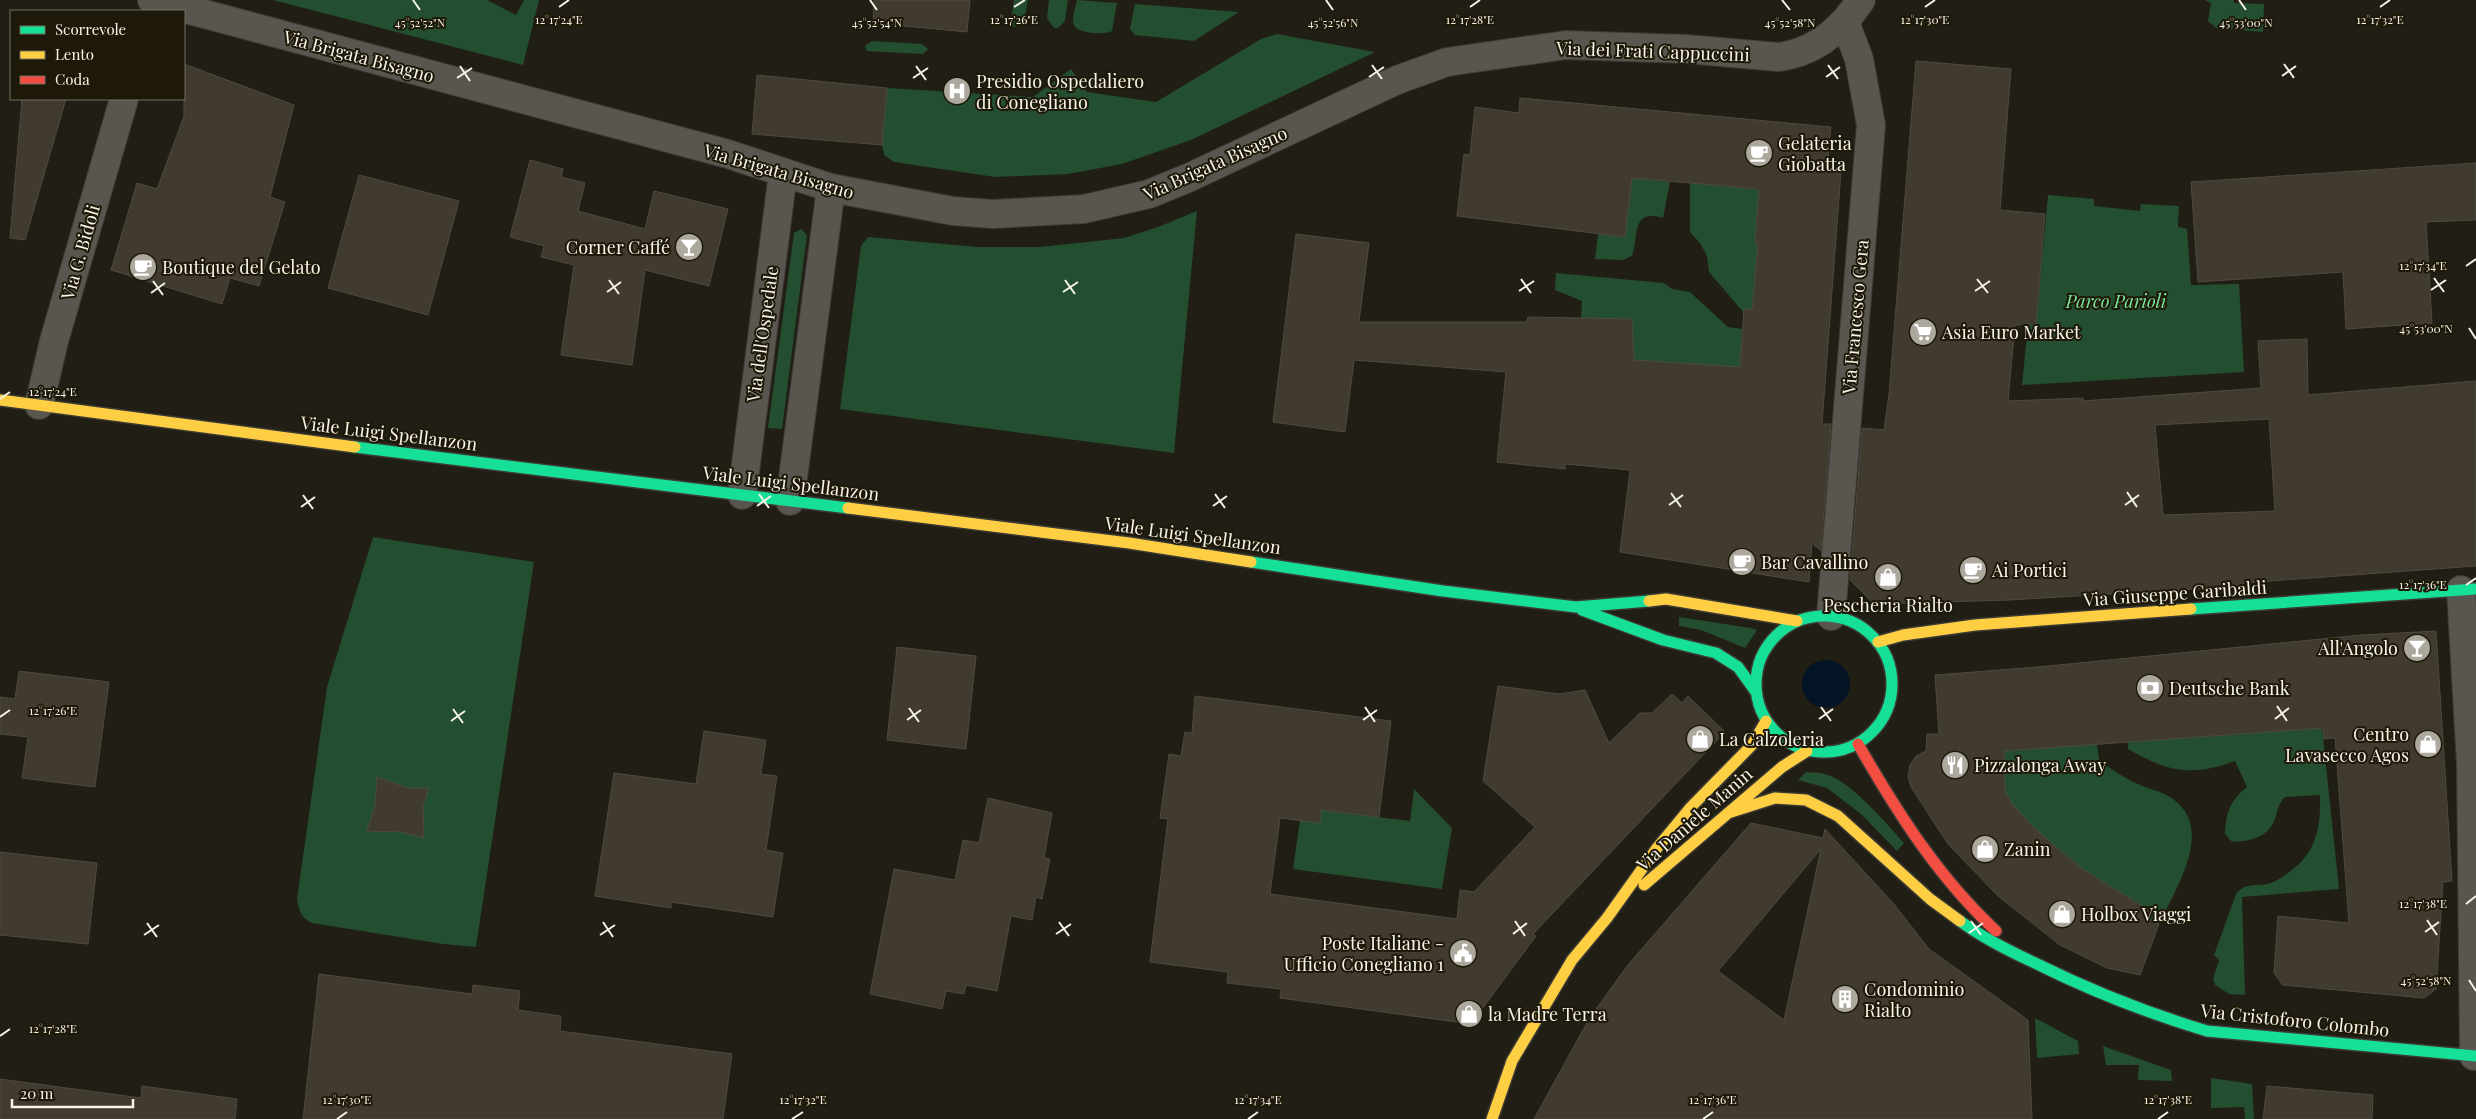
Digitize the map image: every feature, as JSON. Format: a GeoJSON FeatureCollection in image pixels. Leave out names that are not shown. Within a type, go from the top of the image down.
{"type":"FeatureCollection","features":[{"type":"Feature","properties":{"kind":"street","name":"Via Brigata Bisagno"},"geometry":{"type":"LineString","coordinates":[[152,0],[728,154],[831,188],[953,211],[993,214],[1084,209],[1122,202],[1149,194],[1188,178],[1397,80]]}},
{"type":"Feature","properties":{"kind":"street","name":"Via dei Frati Cappuccini"},"geometry":{"type":"LineString","coordinates":[[1397,80],[1447,62],[1566,45],[1686,49],[1778,57],[1792,55],[1818,44],[1845,22],[1861,0]]}},
{"type":"Feature","properties":{"kind":"street","name":"Via Francesco Gera"},"geometry":{"type":"LineString","coordinates":[[1831,616],[1871,125],[1859,59],[1845,22]]}},
{"type":"Feature","properties":{"kind":"street","name":"Via G. Bidoli"},"geometry":{"type":"LineString","coordinates":[[38,405],[54,341],[124,100]]}},
{"type":"Feature","properties":{"kind":"street","name":"Via dell'Ospedale"},"geometry":{"type":"LineString","coordinates":[[742,496],[783,173]]}},
{"type":"Feature","properties":{"kind":"street"},"geometry":{"type":"LineString","coordinates":[[790,501],[831,188]]}},
{"type":"Feature","properties":{"kind":"street","name":"Viale Luigi Spellanzon"},"geometry":{"type":"LineString","coordinates":[[0,400],[742,496],[1129,543],[1443,591],[1576,607],[1666,599],[1797,621]]}},
{"type":"Feature","properties":{"kind":"street"},"geometry":{"type":"LineString","coordinates":[[2469,590],[2475,1056]]}},
{"type":"Feature","properties":{"kind":"street","name":"Via Giuseppe Garibaldi"},"geometry":{"type":"LineString","coordinates":[[1878,642],[1902,635],[1975,625],[2469,590]]}},
{"type":"Feature","properties":{"kind":"street","name":"Viale Luigi Spellanzon"},"geometry":{"type":"LineString","coordinates":[[1576,607],[1663,640],[1716,653],[1738,667],[1756,692]]}},
{"type":"Feature","properties":{"kind":"street"},"geometry":{"type":"LineString","coordinates":[[1831,616],[1858,624],[1878,642],[1890,666],[1891,698],[1885,716],[1877,728],[1858,744],[1833,752],[1807,751],[1791,745],[1777,734],[1766,721],[1756,692],[1756,675],[1761,658],[1770,643],[1782,630],[1797,621],[1831,616]]}},
{"type":"Feature","properties":{"kind":"street","name":"Via Daniele Manin"},"geometry":{"type":"LineString","coordinates":[[1492,1119],[1512,1061],[1532,1024],[1572,960],[1607,918],[1656,848],[1691,807],[1752,745],[1766,721]]}},
{"type":"Feature","properties":{"kind":"street","name":"Via Cristoforo Colombo"},"geometry":{"type":"LineString","coordinates":[[1858,744],[1920,845],[1963,897],[1993,928],[2034,961]]}},
{"type":"Feature","properties":{"kind":"street","name":"Via Daniele Manin"},"geometry":{"type":"LineString","coordinates":[[1607,918],[1672,859],[1782,767],[1807,751]]}},
{"type":"Feature","properties":{"kind":"street","name":"Via Cristoforo Colombo"},"geometry":{"type":"LineString","coordinates":[[1728,813],[1775,798],[1806,800],[1838,816],[1930,900],[1982,937],[2034,961],[2076,984],[2123,1004],[2207,1031],[2475,1056]]}},
{"type":"Feature","properties":{"kind":"green space"},"geometry":{"type":"Polygon","coordinates":[[[273,0],[487,0],[516,15],[524,0],[539,0],[523,65],[273,0]]]}},
{"type":"Feature","properties":{"kind":"green space"},"geometry":{"type":"Polygon","coordinates":[[[1014,0],[1028,0],[1025,17],[1016,27],[1010,26],[1014,0]]]}},
{"type":"Feature","properties":{"kind":"green space"},"geometry":{"type":"Polygon","coordinates":[[[1049,0],[1068,0],[1065,21],[1058,28],[1054,28],[1047,18],[1049,0]]]}},
{"type":"Feature","properties":{"kind":"green space"},"geometry":{"type":"Polygon","coordinates":[[[1077,0],[1117,3],[1112,31],[1092,33],[1076,28],[1073,20],[1077,0]]]}},
{"type":"Feature","properties":{"kind":"green space"},"geometry":{"type":"Polygon","coordinates":[[[2205,0],[2234,0],[2234,3],[2264,4],[2263,32],[2216,28],[2208,21],[2211,3],[2205,0]]]}},
{"type":"Feature","properties":{"kind":"green space"},"geometry":{"type":"Polygon","coordinates":[[[1135,4],[1239,12],[1194,41],[1135,35],[1130,29],[1135,4]]]}},
{"type":"Feature","properties":{"kind":"green space"},"geometry":{"type":"Polygon","coordinates":[[[1277,34],[1375,52],[1191,140],[1122,164],[1068,174],[995,177],[894,162],[884,155],[882,145],[887,88],[1033,97],[1071,69],[1087,92],[1156,102],[1261,39],[1277,34]]]}},
{"type":"Feature","properties":{"kind":"green space"},"geometry":{"type":"Polygon","coordinates":[[[872,41],[922,44],[928,49],[923,54],[867,51],[865,46],[872,41]]]}},
{"type":"Feature","properties":{"kind":"green space"},"geometry":{"type":"Polygon","coordinates":[[[1632,178],[1670,182],[1663,218],[1652,216],[1645,217],[1641,221],[1636,234],[1632,256],[1623,260],[1595,259],[1598,234],[1625,237],[1632,178]]]}},
{"type":"Feature","properties":{"kind":"green space"},"geometry":{"type":"Polygon","coordinates":[[[1690,183],[1764,190],[1757,212],[1755,243],[1758,243],[1752,310],[1744,309],[1744,313],[1709,272],[1707,256],[1700,243],[1690,232],[1690,183]]]}},
{"type":"Feature","properties":{"kind":"green space","name":"Parco Parioli"},"geometry":{"type":"Polygon","coordinates":[[[2048,195],[2094,199],[2094,206],[2140,211],[2141,204],[2179,206],[2178,227],[2187,229],[2191,285],[2239,284],[2244,372],[2022,385],[2028,325],[2036,324],[2048,195]]]}},
{"type":"Feature","properties":{"kind":"green space"},"geometry":{"type":"Polygon","coordinates":[[[1197,211],[1174,453],[840,409],[861,246],[868,237],[977,247],[1040,247],[1124,238],[1197,211]]]}},
{"type":"Feature","properties":{"kind":"green space"},"geometry":{"type":"Polygon","coordinates":[[[801,229],[807,235],[782,429],[768,428],[794,233],[801,229]]]}},
{"type":"Feature","properties":{"kind":"green space"},"geometry":{"type":"Polygon","coordinates":[[[1556,273],[1664,283],[1672,289],[1690,292],[1728,327],[1742,329],[1740,367],[1634,361],[1632,320],[1581,318],[1582,301],[1555,290],[1556,273]]]}},
{"type":"Feature","properties":{"kind":"green space"},"geometry":{"type":"Polygon","coordinates":[[[373,537],[534,562],[476,947],[443,944],[312,923],[303,916],[299,907],[297,899],[327,687],[373,537]]]}},
{"type":"Feature","properties":{"kind":"green space"},"geometry":{"type":"Polygon","coordinates":[[[1679,617],[1757,630],[1745,648],[1701,630],[1679,626],[1679,617]]]}},
{"type":"Feature","properties":{"kind":"green space"},"geometry":{"type":"Polygon","coordinates":[[[2322,728],[2339,889],[2242,897],[2245,995],[2229,994],[2215,985],[2213,979],[2219,960],[2214,955],[2236,894],[2239,890],[2246,887],[2267,884],[2278,880],[2297,866],[2305,857],[2311,849],[2318,829],[2320,795],[2285,797],[2268,830],[2252,839],[2232,842],[2225,834],[2226,820],[2233,802],[2247,787],[2235,761],[2205,769],[2180,770],[2142,757],[2128,749],[2128,742],[2322,728]]]}},
{"type":"Feature","properties":{"kind":"green space"},"geometry":{"type":"Polygon","coordinates":[[[2097,744],[2099,760],[2128,779],[2170,797],[2184,810],[2190,824],[2192,841],[2188,858],[2182,876],[2159,924],[2147,919],[2150,911],[2092,875],[2049,843],[2030,826],[2006,793],[2004,751],[2097,744]]]}},
{"type":"Feature","properties":{"kind":"green space"},"geometry":{"type":"Polygon","coordinates":[[[1806,772],[1825,774],[1845,785],[1868,804],[1904,843],[1897,851],[1861,814],[1827,788],[1798,780],[1806,772]]]}},
{"type":"Feature","properties":{"kind":"green space"},"geometry":{"type":"Polygon","coordinates":[[[1414,789],[1452,828],[1442,889],[1293,869],[1300,820],[1320,823],[1321,810],[1410,821],[1414,789]]]}},
{"type":"Feature","properties":{"kind":"green space"},"geometry":{"type":"Polygon","coordinates":[[[2035,1018],[2078,1041],[2079,1054],[2037,1058],[2035,1018]]]}},
{"type":"Feature","properties":{"kind":"green space"},"geometry":{"type":"Polygon","coordinates":[[[2103,1046],[2171,1070],[2172,1081],[2138,1080],[2139,1065],[2106,1065],[2103,1046]]]}},
{"type":"Feature","properties":{"kind":"green space"},"geometry":{"type":"Polygon","coordinates":[[[2211,1078],[2252,1084],[2254,1119],[2245,1119],[2244,1107],[2211,1108],[2211,1078]]]}},
{"type":"Feature","properties":{"kind":"water"},"geometry":{"type":"Polygon","coordinates":[[[1826,660],[1835,662],[1843,667],[1848,675],[1850,684],[1848,693],[1843,701],[1835,706],[1826,708],[1817,706],[1809,701],[1804,693],[1802,684],[1804,675],[1809,667],[1817,662],[1826,660]]]}},
{"type":"Feature","properties":{"kind":"building"},"geometry":{"type":"Polygon","coordinates":[[[874,0],[970,0],[967,32],[873,23],[874,0]]]}},
{"type":"Feature","properties":{"kind":"building"},"geometry":{"type":"Polygon","coordinates":[[[1916,61],[2011,69],[2000,210],[2045,214],[2036,324],[2015,325],[2008,401],[2083,398],[2083,401],[2261,388],[2258,341],[2307,339],[2308,395],[2476,381],[2476,566],[2243,583],[2243,585],[2211,588],[2010,600],[1874,604],[1850,580],[1862,428],[1884,430],[1889,394],[1916,61]],[[2269,419],[2155,425],[2163,515],[2275,511],[2269,419]]]}},
{"type":"Feature","properties":{"kind":"building"},"geometry":{"type":"Polygon","coordinates":[[[185,64],[294,105],[270,197],[285,202],[259,286],[230,278],[222,304],[111,270],[137,183],[157,189],[184,116],[185,64]]]}},
{"type":"Feature","properties":{"kind":"building"},"geometry":{"type":"Polygon","coordinates":[[[757,75],[887,88],[882,145],[752,134],[757,75]]]}},
{"type":"Feature","properties":{"kind":"building"},"geometry":{"type":"Polygon","coordinates":[[[1520,98],[1831,127],[1827,170],[1841,172],[1822,424],[1831,424],[1821,551],[1812,543],[1809,582],[1620,552],[1630,470],[1565,464],[1565,469],[1497,462],[1506,372],[1354,360],[1345,432],[1273,422],[1296,234],[1369,243],[1359,322],[1527,322],[1528,317],[1632,319],[1634,360],[1740,367],[1744,309],[1752,310],[1758,243],[1755,243],[1759,189],[1632,178],[1625,237],[1457,216],[1464,154],[1470,155],[1475,107],[1519,113],[1520,98]]]}},
{"type":"Feature","properties":{"kind":"building"},"geometry":{"type":"Polygon","coordinates":[[[22,100],[66,100],[25,240],[10,238],[22,100]]]}},
{"type":"Feature","properties":{"kind":"building"},"geometry":{"type":"Polygon","coordinates":[[[530,160],[563,169],[561,177],[585,183],[578,211],[645,229],[654,191],[728,209],[709,286],[645,270],[632,365],[561,355],[574,265],[541,257],[544,246],[510,237],[530,160]]]}},
{"type":"Feature","properties":{"kind":"building"},"geometry":{"type":"Polygon","coordinates":[[[2476,163],[2476,220],[2426,222],[2432,323],[2346,329],[2343,272],[2198,282],[2191,182],[2476,163]]]}},
{"type":"Feature","properties":{"kind":"building"},"geometry":{"type":"Polygon","coordinates":[[[359,175],[459,201],[428,315],[328,288],[359,175]]]}},
{"type":"Feature","properties":{"kind":"building"},"geometry":{"type":"Polygon","coordinates":[[[2436,631],[2452,881],[2443,882],[2436,989],[2424,998],[2283,985],[2274,973],[2278,916],[2349,923],[2335,738],[2324,739],[2323,728],[2004,751],[2005,791],[2013,805],[2033,827],[2081,868],[2150,911],[2147,919],[2159,924],[2140,975],[2107,968],[2060,945],[1998,896],[1948,844],[1911,787],[1908,776],[1910,765],[1916,756],[1926,751],[1927,734],[1939,734],[1935,675],[2038,667],[2362,635],[2436,631]]]}},
{"type":"Feature","properties":{"kind":"building"},"geometry":{"type":"Polygon","coordinates":[[[897,647],[976,656],[966,749],[887,740],[897,647]]]}},
{"type":"Feature","properties":{"kind":"building"},"geometry":{"type":"Polygon","coordinates":[[[19,671],[109,682],[95,787],[22,778],[28,737],[0,734],[0,697],[15,699],[19,671]]]}},
{"type":"Feature","properties":{"kind":"building"},"geometry":{"type":"Polygon","coordinates":[[[1498,686],[1559,694],[1585,690],[1609,743],[1640,713],[1652,713],[1672,694],[1682,703],[1688,696],[1725,732],[1533,934],[1536,936],[1471,1024],[1280,998],[1281,989],[1227,983],[1228,972],[1150,962],[1168,819],[1160,818],[1169,754],[1181,756],[1185,732],[1192,733],[1195,696],[1391,721],[1379,817],[1321,810],[1320,823],[1280,818],[1270,894],[1457,919],[1460,890],[1474,892],[1535,827],[1483,781],[1498,686]]]}},
{"type":"Feature","properties":{"kind":"building"},"geometry":{"type":"Polygon","coordinates":[[[704,731],[766,740],[761,774],[777,776],[766,850],[783,853],[773,917],[671,902],[671,908],[595,896],[614,773],[696,784],[704,731]]]}},
{"type":"Feature","properties":{"kind":"building"},"geometry":{"type":"Polygon","coordinates":[[[377,777],[408,788],[429,788],[423,806],[424,838],[402,832],[367,831],[375,805],[377,777]]]}},
{"type":"Feature","properties":{"kind":"building"},"geometry":{"type":"Polygon","coordinates":[[[988,798],[1052,813],[1044,858],[1050,859],[1042,899],[1036,897],[1032,920],[1011,916],[997,991],[966,985],[964,994],[946,991],[942,1009],[870,994],[894,869],[955,880],[963,840],[979,843],[988,798]]]}},
{"type":"Feature","properties":{"kind":"building"},"geometry":{"type":"Polygon","coordinates":[[[1751,823],[1823,838],[1825,829],[1893,903],[1929,949],[2028,1020],[2032,1119],[1534,1119],[1589,1019],[1627,966],[1751,823]],[[1821,849],[1718,971],[1784,1020],[1821,849]]]}},
{"type":"Feature","properties":{"kind":"building"},"geometry":{"type":"Polygon","coordinates":[[[0,852],[97,863],[88,944],[0,935],[0,852]]]}},
{"type":"Feature","properties":{"kind":"building"},"geometry":{"type":"Polygon","coordinates":[[[319,974],[472,994],[473,985],[520,991],[518,1010],[561,1016],[560,1031],[732,1054],[723,1119],[303,1119],[319,974]]]}},
{"type":"Feature","properties":{"kind":"building"},"geometry":{"type":"Polygon","coordinates":[[[0,1079],[141,1098],[142,1086],[237,1099],[235,1119],[0,1119],[0,1079]]]}},
{"type":"Feature","properties":{"kind":"building"},"geometry":{"type":"Polygon","coordinates":[[[2267,1086],[2373,1095],[2372,1119],[2263,1119],[2267,1086]]]}},
{"type":"Feature","properties":{"kind":"traffic: fast"},"geometry":{"type":"LineString","coordinates":[[355,447],[848,508]]}},
{"type":"Feature","properties":{"kind":"traffic: fast"},"geometry":{"type":"LineString","coordinates":[[1251,562],[1443,591],[1576,607],[1649,601]]}},
{"type":"Feature","properties":{"kind":"traffic: fast"},"geometry":{"type":"LineString","coordinates":[[2191,609],[2476,589]]}},
{"type":"Feature","properties":{"kind":"traffic: fast"},"geometry":{"type":"LineString","coordinates":[[1582,610],[1663,640],[1716,653],[1738,667],[1756,692]]}},
{"type":"Feature","properties":{"kind":"traffic: fast"},"geometry":{"type":"LineString","coordinates":[[1824,616],[1850,621],[1862,627],[1872,636],[1881,646],[1887,658],[1892,684],[1887,710],[1881,722],[1872,732],[1862,741],[1850,747],[1824,752],[1798,747],[1786,741],[1776,732],[1767,722],[1761,710],[1756,684],[1761,658],[1767,646],[1776,636],[1786,627],[1798,621],[1824,616]]}},
{"type":"Feature","properties":{"kind":"traffic: fast"},"geometry":{"type":"LineString","coordinates":[[1960,921],[1977,933],[2005,948],[2075,982],[2140,1009],[2207,1031],[2476,1056]]}},
{"type":"Feature","properties":{"kind":"traffic: slow"},"geometry":{"type":"LineString","coordinates":[[0,400],[355,447]]}},
{"type":"Feature","properties":{"kind":"traffic: slow"},"geometry":{"type":"LineString","coordinates":[[848,508],[1129,543],[1251,562]]}},
{"type":"Feature","properties":{"kind":"traffic: slow"},"geometry":{"type":"LineString","coordinates":[[1649,601],[1666,599],[1797,621]]}},
{"type":"Feature","properties":{"kind":"traffic: slow"},"geometry":{"type":"LineString","coordinates":[[1878,642],[1903,635],[1975,625],[2191,609]]}},
{"type":"Feature","properties":{"kind":"traffic: slow"},"geometry":{"type":"LineString","coordinates":[[1492,1119],[1512,1061],[1572,960],[1607,918],[1657,848],[1691,807],[1752,745],[1766,721]]}},
{"type":"Feature","properties":{"kind":"traffic: slow"},"geometry":{"type":"LineString","coordinates":[[1644,885],[1782,767],[1807,751]]}},
{"type":"Feature","properties":{"kind":"traffic: slow"},"geometry":{"type":"LineString","coordinates":[[1728,813],[1775,798],[1806,800],[1838,816],[1930,899],[1960,921]]}},
{"type":"Feature","properties":{"kind":"traffic: jam"},"geometry":{"type":"LineString","coordinates":[[1858,744],[1920,843],[1955,889],[1996,931]]}},
{"type":"Feature","properties":{"kind":"place","name":"Presidio Ospedaliero di Conegliano"},"geometry":{"type":"Point","coordinates":[957,91]}},
{"type":"Feature","properties":{"kind":"place","name":"Gelateria Giobatta"},"geometry":{"type":"Point","coordinates":[1759,153]}},
{"type":"Feature","properties":{"kind":"place","name":"Corner Caffé"},"geometry":{"type":"Point","coordinates":[689,247]}},
{"type":"Feature","properties":{"kind":"place","name":"Boutique del Gelato"},"geometry":{"type":"Point","coordinates":[143,267]}},
{"type":"Feature","properties":{"kind":"place","name":"Asia Euro Market"},"geometry":{"type":"Point","coordinates":[1923,332]}},
{"type":"Feature","properties":{"kind":"place","name":"Bar Cavallino"},"geometry":{"type":"Point","coordinates":[1742,562]}},
{"type":"Feature","properties":{"kind":"place","name":"Ai Portici"},"geometry":{"type":"Point","coordinates":[1973,570]}},
{"type":"Feature","properties":{"kind":"place","name":"Pescheria Rialto"},"geometry":{"type":"Point","coordinates":[1888,577]}},
{"type":"Feature","properties":{"kind":"place","name":"All'Angolo"},"geometry":{"type":"Point","coordinates":[2417,648]}},
{"type":"Feature","properties":{"kind":"place","name":"Deutsche Bank"},"geometry":{"type":"Point","coordinates":[2150,688]}},
{"type":"Feature","properties":{"kind":"place","name":"La Calzoleria"},"geometry":{"type":"Point","coordinates":[1700,739]}},
{"type":"Feature","properties":{"kind":"place","name":"Centro Lavasecco Agos"},"geometry":{"type":"Point","coordinates":[2428,744]}},
{"type":"Feature","properties":{"kind":"place","name":"Pizzalonga Away"},"geometry":{"type":"Point","coordinates":[1955,765]}},
{"type":"Feature","properties":{"kind":"place","name":"Zanin"},"geometry":{"type":"Point","coordinates":[1985,849]}},
{"type":"Feature","properties":{"kind":"place","name":"Holbox Viaggi"},"geometry":{"type":"Point","coordinates":[2062,914]}},
{"type":"Feature","properties":{"kind":"place","name":"Poste Italiane - Ufficio Conegliano 1"},"geometry":{"type":"Point","coordinates":[1463,953]}},
{"type":"Feature","properties":{"kind":"place","name":"Condominio Rialto"},"geometry":{"type":"Point","coordinates":[1845,999]}},
{"type":"Feature","properties":{"kind":"place","name":"la Madre Terra"},"geometry":{"type":"Point","coordinates":[1469,1014]}}]}
